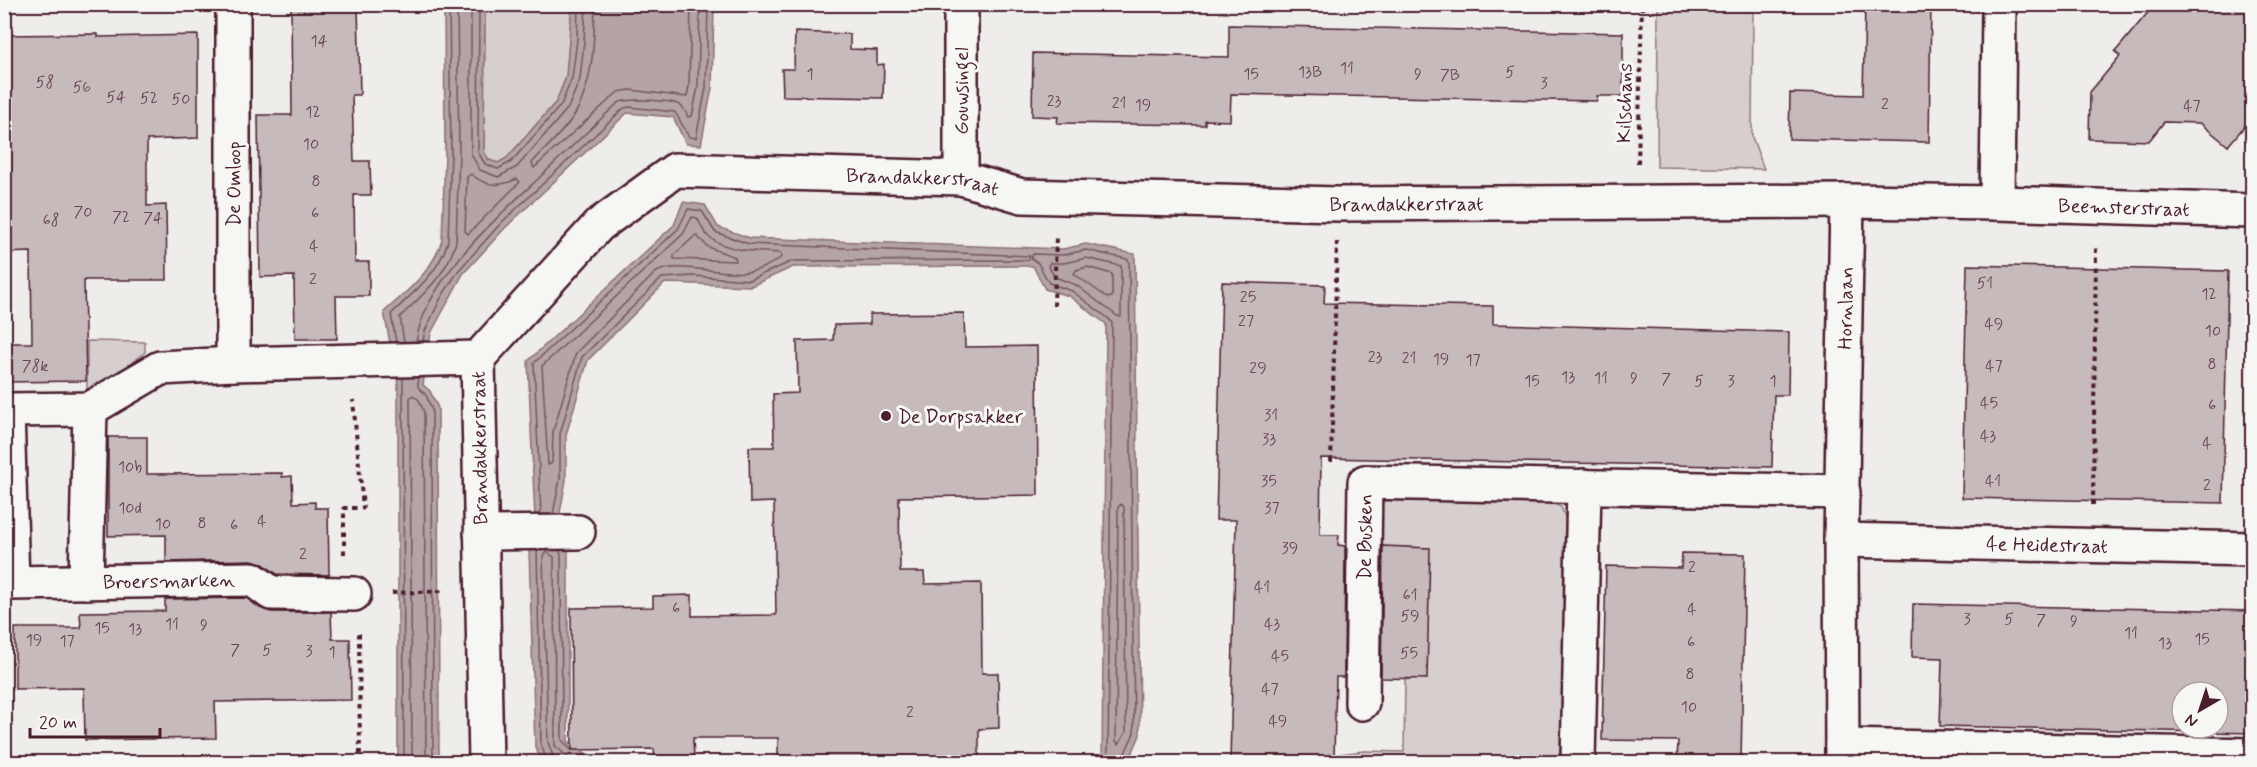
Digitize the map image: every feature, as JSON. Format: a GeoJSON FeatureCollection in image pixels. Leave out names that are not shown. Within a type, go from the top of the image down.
{"type":"FeatureCollection","features":[{"type":"Feature","properties":{"kind":"street","name":"De Omloop"},"geometry":{"type":"LineString","coordinates":[[232,4],[233,364]]}},
{"type":"Feature","properties":{"kind":"street","name":"Gouwsingel"},"geometry":{"type":"LineString","coordinates":[[961,4],[961,178]]}},
{"type":"Feature","properties":{"kind":"street"},"geometry":{"type":"LineString","coordinates":[[1847,201],[1997,203],[1999,4]]}},
{"type":"Feature","properties":{"kind":"street","name":"Brandakkerstraat"},"geometry":{"type":"LineString","coordinates":[[486,762],[478,358],[599,225],[675,170],[961,178],[1022,196],[1338,204],[1847,201]]}},
{"type":"Feature","properties":{"kind":"street","name":"Hornlaan"},"geometry":{"type":"LineString","coordinates":[[1842,754],[1841,540],[1847,201]]}},
{"type":"Feature","properties":{"kind":"street","name":"Beemsterstraat"},"geometry":{"type":"LineString","coordinates":[[1997,203],[2253,211]]}},
{"type":"Feature","properties":{"kind":"street"},"geometry":{"type":"LineString","coordinates":[[6,410],[90,409],[160,368],[478,358]]}},
{"type":"Feature","properties":{"kind":"street","name":"Broersmarken"},"geometry":{"type":"LineString","coordinates":[[86,582],[90,409]]}},
{"type":"Feature","properties":{"kind":"street","name":"Broersmarken"},"geometry":{"type":"LineString","coordinates":[[6,410],[12,583],[252,579],[271,593],[354,594]]}},
{"type":"Feature","properties":{"kind":"street","name":"De Busken"},"geometry":{"type":"LineString","coordinates":[[1362,703],[1365,482],[1843,492]]}},
{"type":"Feature","properties":{"kind":"street"},"geometry":{"type":"LineString","coordinates":[[1578,762],[1584,486]]}},
{"type":"Feature","properties":{"kind":"street"},"geometry":{"type":"LineString","coordinates":[[481,533],[578,532]]}},
{"type":"Feature","properties":{"kind":"street","name":"4e Heidestraat"},"geometry":{"type":"LineString","coordinates":[[1841,540],[2253,549]]}},
{"type":"Feature","properties":{"kind":"street"},"geometry":{"type":"LineString","coordinates":[[1842,754],[2156,758],[2253,755]]}},
{"type":"Feature","properties":{"kind":"path","name":"Kilschans"},"geometry":{"type":"LineString","coordinates":[[1637,202],[1642,4]]}},
{"type":"Feature","properties":{"kind":"path"},"geometry":{"type":"LineString","coordinates":[[1338,204],[1331,469],[1365,482]]}},
{"type":"Feature","properties":{"kind":"path"},"geometry":{"type":"LineString","coordinates":[[2093,546],[2096,206]]}},
{"type":"Feature","properties":{"kind":"path"},"geometry":{"type":"LineString","coordinates":[[1054,306],[1056,235]]}},
{"type":"Feature","properties":{"kind":"path"},"geometry":{"type":"LineString","coordinates":[[354,594],[450,591]]}},
{"type":"Feature","properties":{"kind":"shaded area"},"geometry":{"type":"Polygon","coordinates":[[[485,5],[572,5],[566,77],[556,102],[507,158],[498,163],[489,160],[484,152],[485,5]]]}},
{"type":"Feature","properties":{"kind":"shaded area"},"geometry":{"type":"Polygon","coordinates":[[[1658,5],[1753,5],[1752,137],[1764,169],[1657,167],[1658,5]]]}},
{"type":"Feature","properties":{"kind":"shaded area"},"geometry":{"type":"Polygon","coordinates":[[[87,341],[145,342],[145,352],[97,392],[87,393],[87,341]]]}},
{"type":"Feature","properties":{"kind":"shaded area"},"geometry":{"type":"Polygon","coordinates":[[[1385,500],[1547,501],[1561,507],[1568,525],[1565,675],[1559,762],[1340,762],[1340,754],[1364,751],[1404,752],[1405,680],[1426,676],[1429,548],[1383,547],[1381,563],[1373,546],[1376,508],[1385,500]]]}},
{"type":"Feature","properties":{"kind":"water"},"geometry":{"type":"Polygon","coordinates":[[[444,5],[485,5],[484,152],[489,160],[498,163],[507,158],[556,102],[566,77],[572,5],[714,5],[712,88],[701,145],[686,144],[673,117],[627,113],[505,228],[463,274],[431,333],[423,385],[430,391],[438,408],[439,762],[398,762],[398,384],[384,312],[426,271],[442,240],[445,152],[444,5]]]}},
{"type":"Feature","properties":{"kind":"water"},"geometry":{"type":"Polygon","coordinates":[[[683,202],[705,205],[718,227],[750,238],[1063,249],[1086,244],[1135,254],[1140,735],[1126,762],[1102,762],[1106,324],[1069,296],[1045,289],[1033,266],[793,267],[751,286],[665,283],[588,360],[566,435],[566,480],[555,540],[568,549],[568,741],[596,762],[542,762],[535,746],[529,549],[536,542],[528,361],[674,225],[683,202]]]}},
{"type":"Feature","properties":{"kind":"building"},"geometry":{"type":"Polygon","coordinates":[[[297,4],[358,4],[360,95],[352,95],[354,161],[370,161],[371,195],[354,195],[355,262],[369,262],[369,296],[336,296],[337,339],[295,339],[294,276],[260,277],[258,115],[292,115],[291,8],[297,8],[297,4]]]}},
{"type":"Feature","properties":{"kind":"building"},"geometry":{"type":"Polygon","coordinates":[[[1865,4],[1931,4],[1929,142],[1789,139],[1790,93],[1863,95],[1865,4]]]}},
{"type":"Feature","properties":{"kind":"building"},"geometry":{"type":"Polygon","coordinates":[[[2155,4],[2253,4],[2253,116],[2228,146],[2200,123],[2164,122],[2149,141],[2089,139],[2090,92],[2120,56],[2115,52],[2155,4]]]}},
{"type":"Feature","properties":{"kind":"building"},"geometry":{"type":"Polygon","coordinates":[[[1229,25],[1623,33],[1623,96],[1597,96],[1597,101],[1231,94],[1230,121],[1205,120],[1205,125],[1057,123],[1058,117],[1032,116],[1033,53],[1229,57],[1229,25]]]}},
{"type":"Feature","properties":{"kind":"building"},"geometry":{"type":"Polygon","coordinates":[[[795,32],[850,34],[850,49],[877,50],[877,65],[884,64],[883,98],[783,96],[782,69],[794,69],[795,32]]]}},
{"type":"Feature","properties":{"kind":"building"},"geometry":{"type":"Polygon","coordinates":[[[98,34],[98,37],[198,35],[198,138],[147,140],[147,206],[166,205],[167,280],[84,280],[86,381],[4,382],[4,343],[32,343],[31,252],[4,253],[4,35],[98,34]]]}},
{"type":"Feature","properties":{"kind":"building"},"geometry":{"type":"Polygon","coordinates":[[[1967,265],[2228,271],[2223,503],[1962,498],[1967,265]]]}},
{"type":"Feature","properties":{"kind":"building"},"geometry":{"type":"Polygon","coordinates":[[[1222,282],[1325,285],[1324,303],[1493,306],[1493,324],[1789,332],[1788,395],[1774,395],[1772,467],[1321,458],[1320,535],[1339,535],[1338,545],[1345,546],[1344,677],[1336,677],[1334,757],[1292,757],[1292,762],[1230,762],[1236,520],[1216,520],[1222,282]]]}},
{"type":"Feature","properties":{"kind":"building"},"geometry":{"type":"Polygon","coordinates":[[[964,313],[965,347],[1037,346],[1038,495],[899,497],[900,572],[924,572],[925,584],[981,583],[982,673],[998,673],[999,728],[979,729],[979,762],[778,762],[778,738],[693,738],[694,759],[655,759],[654,749],[572,750],[571,608],[653,607],[653,596],[692,595],[692,616],[776,615],[774,502],[750,503],[749,447],[774,447],[773,394],[798,393],[797,341],[833,340],[834,325],[870,324],[870,314],[964,313]]]}},
{"type":"Feature","properties":{"kind":"building"},"geometry":{"type":"Polygon","coordinates":[[[108,437],[147,437],[147,474],[282,473],[282,477],[292,476],[293,503],[315,502],[315,508],[328,508],[329,575],[277,574],[263,564],[252,560],[166,562],[166,535],[108,536],[108,437]]]}},
{"type":"Feature","properties":{"kind":"building"},"geometry":{"type":"Polygon","coordinates":[[[1383,546],[1430,548],[1427,679],[1381,678],[1383,546]]]}},
{"type":"Feature","properties":{"kind":"building"},"geometry":{"type":"Polygon","coordinates":[[[1682,553],[1745,554],[1741,762],[1677,762],[1678,741],[1602,740],[1606,566],[1681,568],[1682,553]]]}},
{"type":"Feature","properties":{"kind":"building"},"geometry":{"type":"Polygon","coordinates":[[[246,598],[260,608],[271,612],[331,612],[332,639],[350,639],[351,700],[215,702],[216,738],[85,740],[84,688],[15,689],[15,628],[81,628],[80,612],[165,611],[165,599],[246,598]]]}},
{"type":"Feature","properties":{"kind":"building"},"geometry":{"type":"Polygon","coordinates":[[[1913,604],[2253,611],[2253,733],[2230,732],[2230,680],[2170,680],[2170,731],[1940,726],[1942,658],[1912,657],[1913,604]]]}},
{"type":"Feature","properties":{"kind":"place","name":"De Dorpsakker"},"geometry":{"type":"Point","coordinates":[886,416]}}]}
